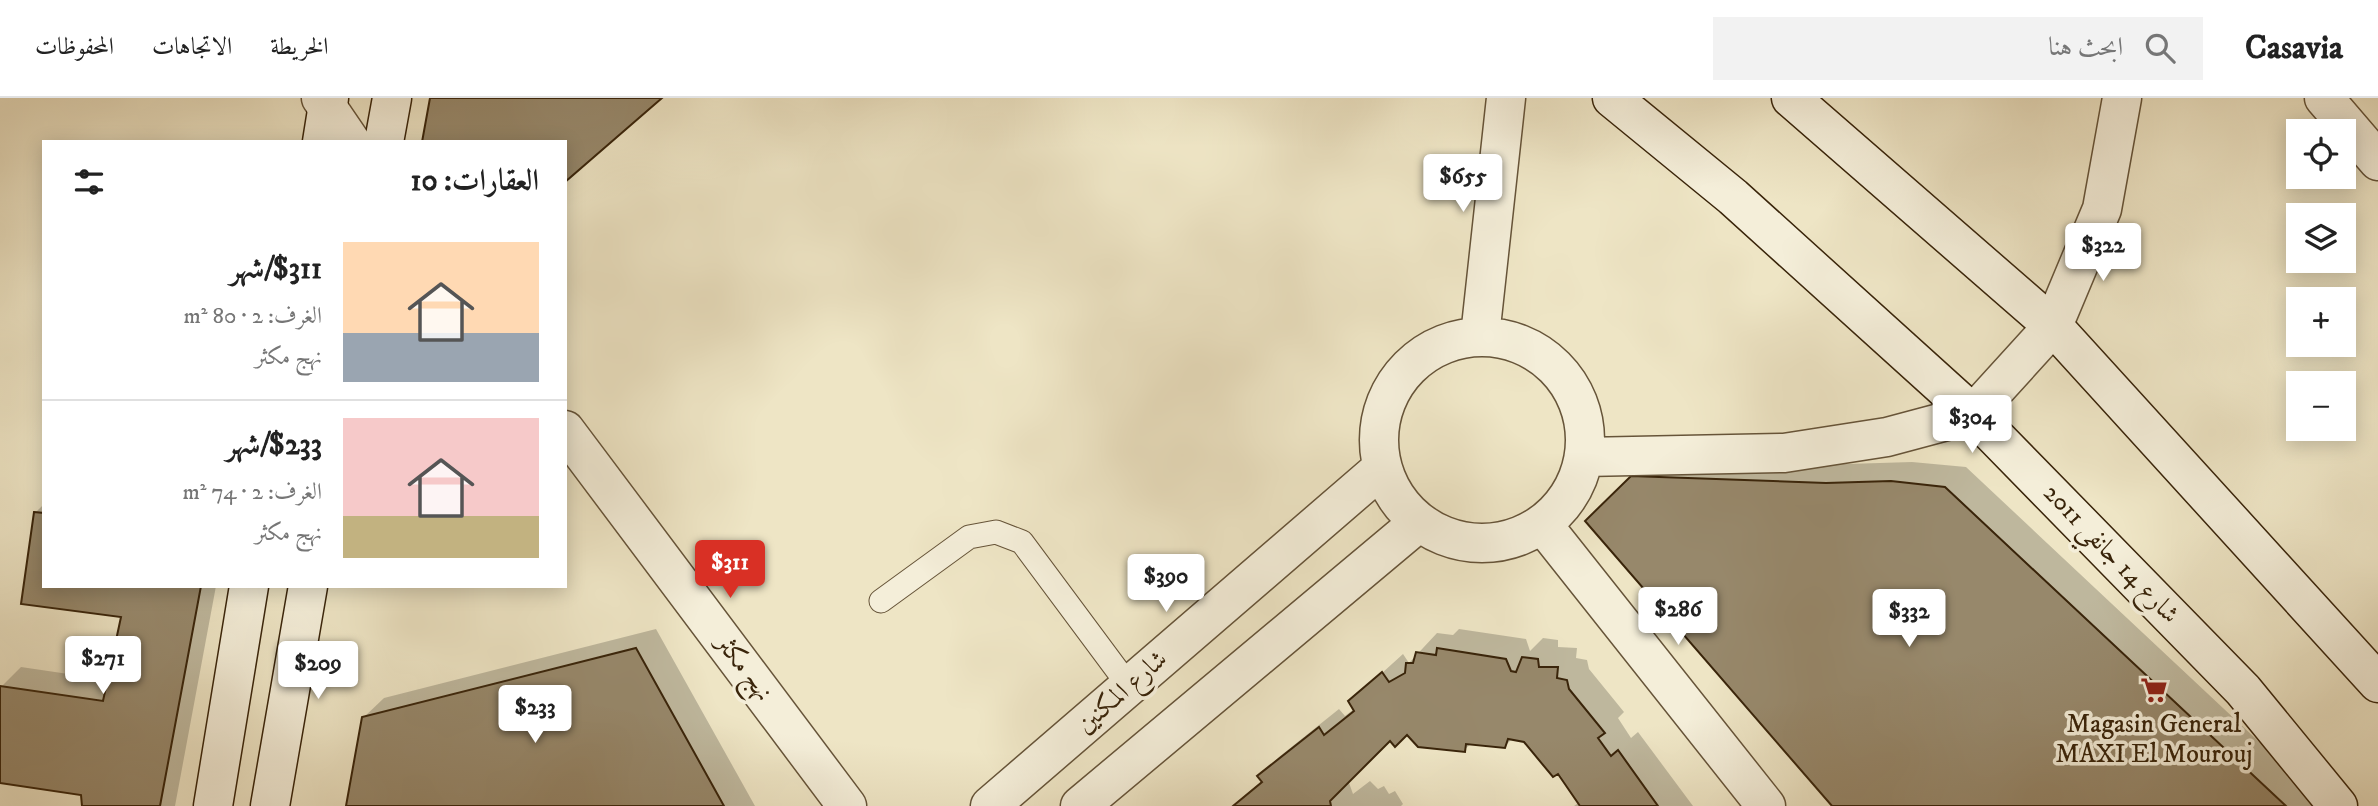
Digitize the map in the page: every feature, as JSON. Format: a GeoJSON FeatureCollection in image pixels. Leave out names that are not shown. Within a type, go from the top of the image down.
{"type":"FeatureCollection","features":[{"type":"Feature","properties":{"kind":"street"},"geometry":{"type":"LineString","coordinates":[[384,140],[392,98]]}},
{"type":"Feature","properties":{"kind":"street"},"geometry":{"type":"LineString","coordinates":[[1480,337],[1506,98]]}},
{"type":"Feature","properties":{"kind":"street","name":"شارع 14 جانفي 2011"},"geometry":{"type":"LineString","coordinates":[[1612,98],[1733,197],[1973,414],[2243,690],[2338,806]]}},
{"type":"Feature","properties":{"kind":"street"},"geometry":{"type":"LineString","coordinates":[[1791,98],[2053,326],[2378,683]]}},
{"type":"Feature","properties":{"kind":"street"},"geometry":{"type":"LineString","coordinates":[[1584,457],[1784,453],[1888,437],[1973,414],[2053,326],[2102,209],[2122,98]]}},
{"type":"Feature","properties":{"kind":"street"},"geometry":{"type":"LineString","coordinates":[[2324,98],[2378,161]]}},
{"type":"Feature","properties":{"kind":"street"},"geometry":{"type":"LineString","coordinates":[[325,111],[349,140]]}},
{"type":"Feature","properties":{"kind":"street"},"geometry":{"type":"LineString","coordinates":[[1464,337],[1500,337],[1533,348],[1560,370],[1579,401],[1587,435],[1584,457],[1582,470],[1566,502],[1543,525],[1513,540],[1480,544],[1448,538],[1418,523],[1396,498],[1382,468],[1378,435],[1386,401],[1404,370],[1431,348],[1464,337]]}},
{"type":"Feature","properties":{"kind":"street","name":"نهج مكثر"},"geometry":{"type":"LineString","coordinates":[[567,433],[847,806]]}},
{"type":"Feature","properties":{"kind":"street","name":"شارع المكنين"},"geometry":{"type":"LineString","coordinates":[[990,806],[1382,468]]}},
{"type":"Feature","properties":{"kind":"street"},"geometry":{"type":"LineString","coordinates":[[1080,806],[1418,523]]}},
{"type":"Feature","properties":{"kind":"street"},"geometry":{"type":"LineString","coordinates":[[1543,525],[1766,806]]}},
{"type":"Feature","properties":{"kind":"street"},"geometry":{"type":"LineString","coordinates":[[213,806],[249,588]]}},
{"type":"Feature","properties":{"kind":"street"},"geometry":{"type":"LineString","coordinates":[[270,806],[308,588]]}},
{"type":"Feature","properties":{"kind":"lane"},"geometry":{"type":"LineString","coordinates":[[881,601],[969,537],[996,533],[1022,542],[1129,686]]}},
{"type":"Feature","properties":{"kind":"building"},"geometry":{"type":"Polygon","coordinates":[[[430,98],[662,98],[567,180],[567,140],[422,140],[430,98]]]}},
{"type":"Feature","properties":{"kind":"building"},"geometry":{"type":"Polygon","coordinates":[[[1631,476],[1826,483],[1891,481],[1945,487],[2286,806],[1832,806],[1585,521],[1631,476]]]}},
{"type":"Feature","properties":{"kind":"building"},"geometry":{"type":"Polygon","coordinates":[[[34,512],[42,513],[42,588],[201,588],[160,806],[82,806],[81,795],[0,783],[0,686],[103,701],[121,617],[21,604],[34,512]]]}},
{"type":"Feature","properties":{"kind":"building"},"geometry":{"type":"Polygon","coordinates":[[[636,648],[724,806],[346,806],[362,717],[636,648]]]}},
{"type":"Feature","properties":{"kind":"building"},"geometry":{"type":"Polygon","coordinates":[[[1437,648],[1506,659],[1511,671],[1516,672],[1522,657],[1538,659],[1539,667],[1558,667],[1557,678],[1567,680],[1569,689],[1605,733],[1598,738],[1611,756],[1618,750],[1658,806],[1580,806],[1558,774],[1553,777],[1524,742],[1508,739],[1505,748],[1466,744],[1465,752],[1418,747],[1407,735],[1395,747],[1390,741],[1330,801],[1331,806],[1233,806],[1262,782],[1257,776],[1319,727],[1324,735],[1354,711],[1348,701],[1382,672],[1389,682],[1405,673],[1406,663],[1413,663],[1416,652],[1436,655],[1437,648]]]}},
{"type":"Feature","properties":{"kind":"place","name":"Magasin General MAXI El Mourouj"},"geometry":{"type":"Point","coordinates":[2154,690]}}]}
